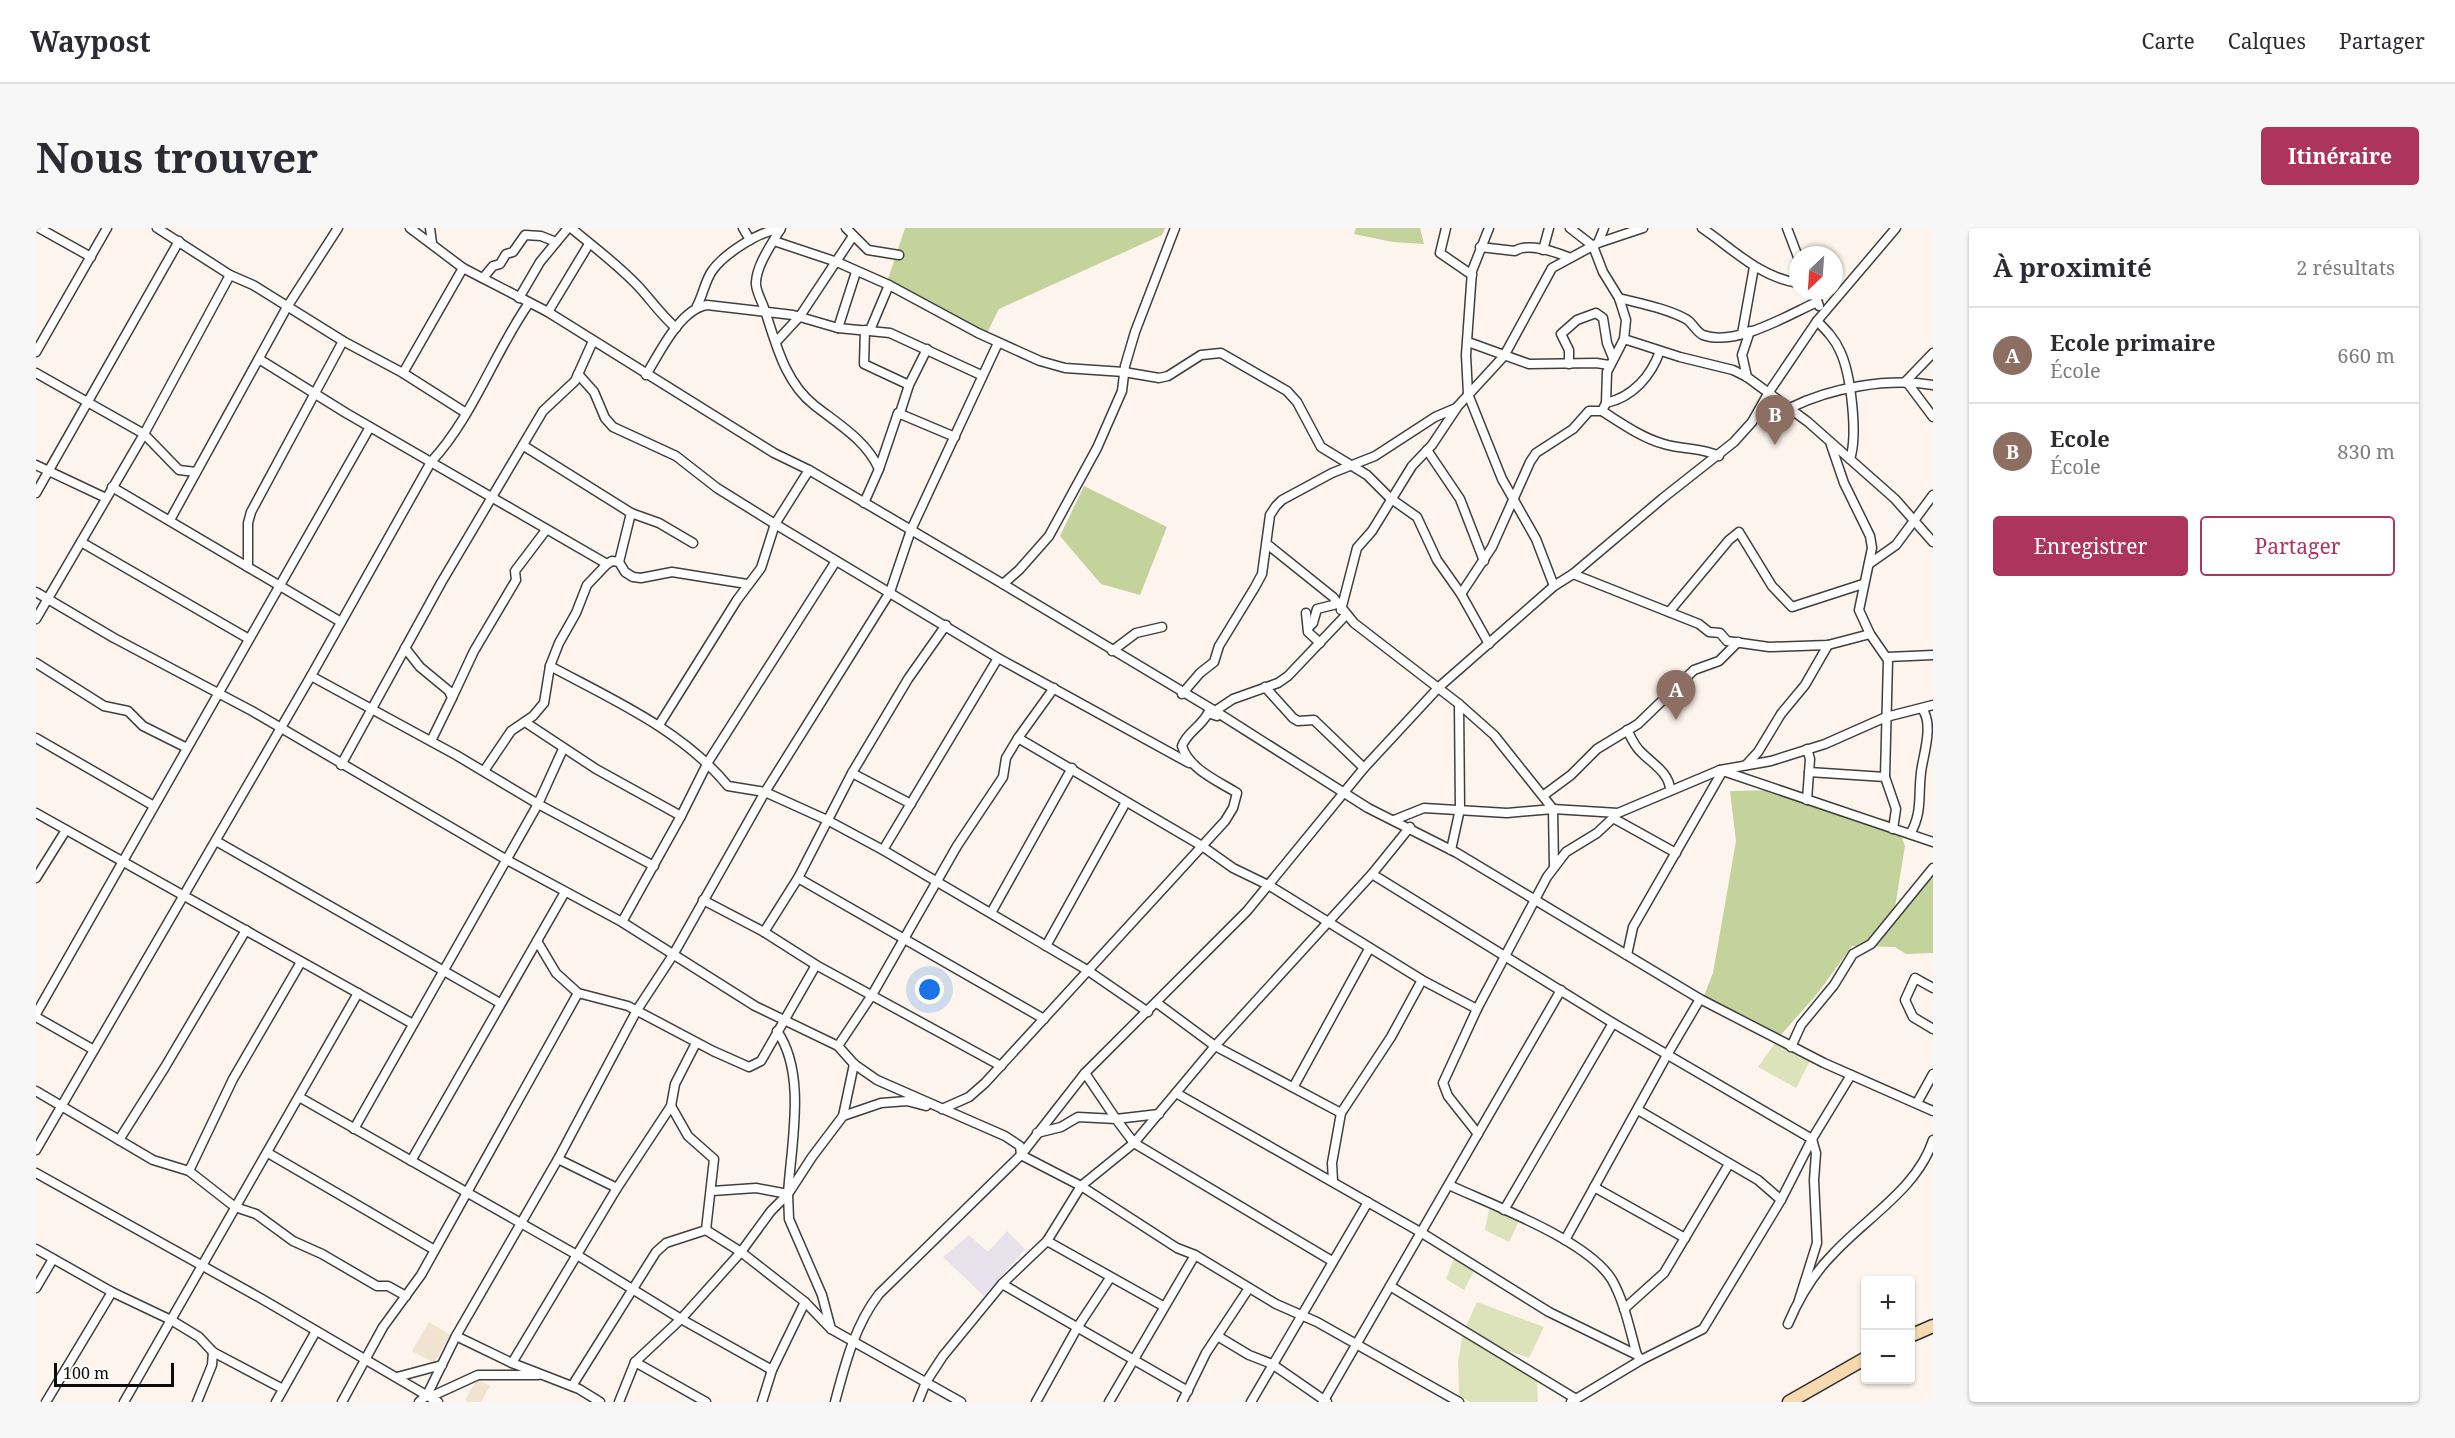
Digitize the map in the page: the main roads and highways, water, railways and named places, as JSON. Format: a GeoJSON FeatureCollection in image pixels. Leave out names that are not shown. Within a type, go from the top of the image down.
{"type":"FeatureCollection","features":[{"type":"Feature","properties":{"kind":"place","name":"Ecole"},"geometry":{"type":"Point","coordinates":[1775,445]}},
{"type":"Feature","properties":{"kind":"place","name":"Ecole primaire"},"geometry":{"type":"Point","coordinates":[1676,720]}}]}
